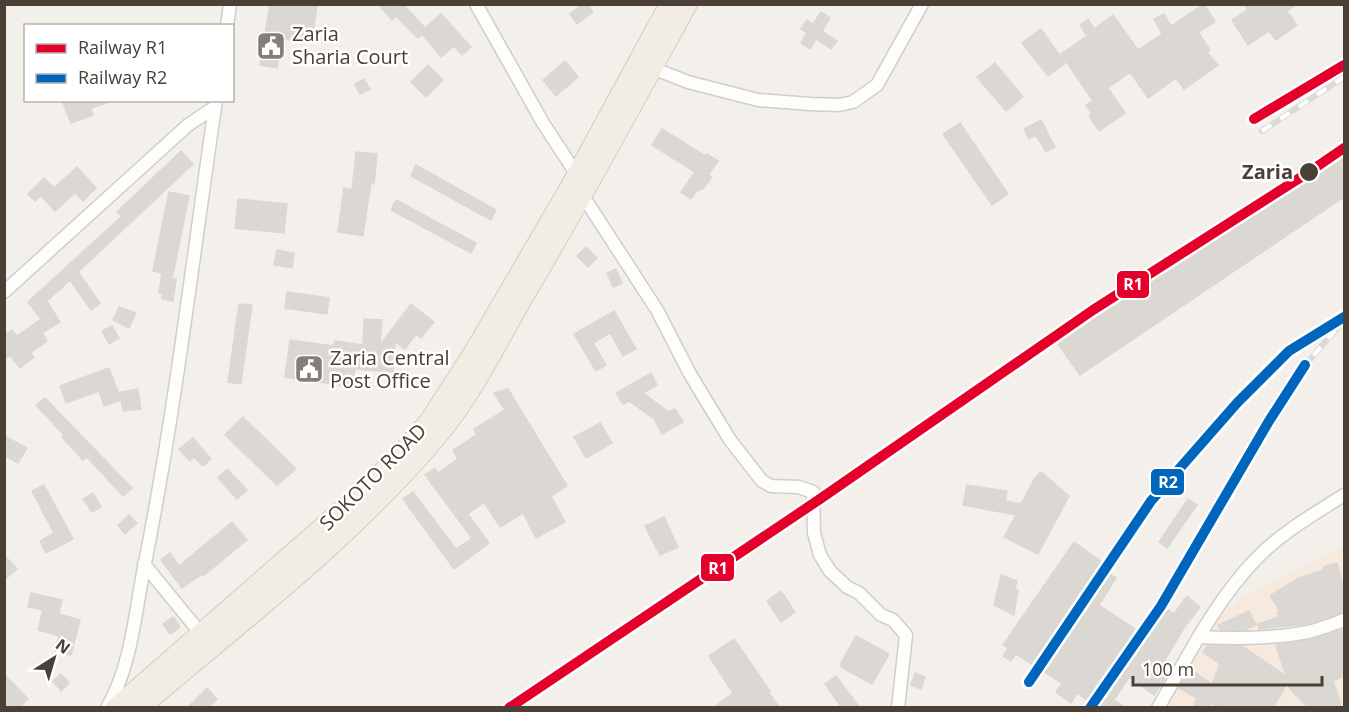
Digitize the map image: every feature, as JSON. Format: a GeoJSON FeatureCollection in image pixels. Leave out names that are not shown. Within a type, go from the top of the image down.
{"type":"FeatureCollection","features":[{"type":"Feature","properties":{"kind":"main road","name":"SOKOTO ROAD"},"geometry":{"type":"LineString","coordinates":[[116,708],[360,495],[430,421],[475,351],[577,175],[670,4]]}},
{"type":"Feature","properties":{"kind":"main road","name":"SOKOTO ROAD"},"geometry":{"type":"LineString","coordinates":[[139,708],[322,552],[416,459],[441,430],[465,394],[582,196],[687,4]]}},
{"type":"Feature","properties":{"kind":"street"},"geometry":{"type":"LineString","coordinates":[[227,24],[230,4]]}},
{"type":"Feature","properties":{"kind":"street"},"geometry":{"type":"LineString","coordinates":[[476,4],[543,123],[577,175]]}},
{"type":"Feature","properties":{"kind":"street"},"geometry":{"type":"LineString","coordinates":[[652,68],[688,82],[758,100],[839,105],[853,102],[877,85],[922,4]]}},
{"type":"Feature","properties":{"kind":"street"},"geometry":{"type":"LineString","coordinates":[[4,292],[188,125],[215,104]]}},
{"type":"Feature","properties":{"kind":"street"},"geometry":{"type":"LineString","coordinates":[[107,708],[117,691],[144,564],[183,334],[215,104]]}},
{"type":"Feature","properties":{"kind":"street"},"geometry":{"type":"LineString","coordinates":[[582,196],[657,309],[690,374],[730,440],[762,481],[771,486],[799,487],[813,492],[814,533],[820,555],[830,571],[847,587],[859,593],[881,615],[894,620],[903,630],[906,635],[898,708]]}},
{"type":"Feature","properties":{"kind":"street"},"geometry":{"type":"LineString","coordinates":[[1158,708],[1199,637],[1235,583],[1257,558],[1284,535],[1344,495]]}},
{"type":"Feature","properties":{"kind":"street"},"geometry":{"type":"LineString","coordinates":[[144,564],[202,635]]}},
{"type":"Feature","properties":{"kind":"street"},"geometry":{"type":"LineString","coordinates":[[1199,637],[1241,640],[1269,637],[1310,632],[1344,620]]}},
{"type":"Feature","properties":{"kind":"shaded area"},"geometry":{"type":"Polygon","coordinates":[[[1344,545],[1344,707],[1160,708],[1210,626],[1243,595],[1344,545]]]}},
{"type":"Feature","properties":{"kind":"building"},"geometry":{"type":"Polygon","coordinates":[[[270,4],[317,4],[312,43],[282,39],[277,68],[260,65],[270,4]]]}},
{"type":"Feature","properties":{"kind":"building"},"geometry":{"type":"Polygon","coordinates":[[[378,4],[403,4],[425,28],[441,14],[471,47],[462,55],[454,46],[441,57],[422,34],[418,38],[396,16],[392,20],[378,4]]]}},
{"type":"Feature","properties":{"kind":"building"},"geometry":{"type":"Polygon","coordinates":[[[583,4],[587,4],[593,12],[577,24],[570,14],[583,4]]]}},
{"type":"Feature","properties":{"kind":"building"},"geometry":{"type":"Polygon","coordinates":[[[1204,4],[1215,22],[1198,32],[1210,50],[1207,52],[1218,65],[1184,89],[1176,78],[1148,98],[1130,72],[1108,88],[1125,113],[1099,131],[1089,116],[1092,114],[1086,105],[1093,101],[1061,54],[1087,36],[1080,25],[1088,19],[1094,29],[1113,15],[1138,50],[1162,34],[1154,19],[1164,14],[1171,26],[1204,4]]]}},
{"type":"Feature","properties":{"kind":"building"},"geometry":{"type":"Polygon","coordinates":[[[1244,4],[1297,4],[1287,11],[1297,25],[1276,40],[1269,31],[1248,45],[1232,20],[1248,10],[1244,4]]]}},
{"type":"Feature","properties":{"kind":"building"},"geometry":{"type":"Polygon","coordinates":[[[821,12],[830,18],[822,31],[837,41],[831,49],[816,39],[810,49],[801,43],[807,33],[801,29],[807,20],[813,24],[821,12]]]}},
{"type":"Feature","properties":{"kind":"building"},"geometry":{"type":"Polygon","coordinates":[[[1041,29],[1065,63],[1048,76],[1022,43],[1041,29]]]}},
{"type":"Feature","properties":{"kind":"building"},"geometry":{"type":"Polygon","coordinates":[[[565,61],[578,77],[556,96],[543,80],[565,61]]]}},
{"type":"Feature","properties":{"kind":"building"},"geometry":{"type":"Polygon","coordinates":[[[995,63],[1023,97],[1006,111],[977,77],[995,63]]]}},
{"type":"Feature","properties":{"kind":"building"},"geometry":{"type":"Polygon","coordinates":[[[428,65],[443,80],[426,97],[411,82],[428,65]]]}},
{"type":"Feature","properties":{"kind":"building"},"geometry":{"type":"Polygon","coordinates":[[[364,79],[370,89],[360,94],[355,84],[364,79]]]}},
{"type":"Feature","properties":{"kind":"building"},"geometry":{"type":"Polygon","coordinates":[[[109,102],[91,108],[93,115],[71,123],[63,103],[109,102]]]}},
{"type":"Feature","properties":{"kind":"building"},"geometry":{"type":"Polygon","coordinates":[[[1041,120],[1055,147],[1046,152],[1036,135],[1029,139],[1024,129],[1041,120]]]}},
{"type":"Feature","properties":{"kind":"building"},"geometry":{"type":"Polygon","coordinates":[[[960,123],[1008,194],[992,205],[943,134],[960,123]]]}},
{"type":"Feature","properties":{"kind":"building"},"geometry":{"type":"Polygon","coordinates":[[[662,129],[705,156],[707,154],[718,161],[708,175],[712,177],[703,189],[697,190],[691,199],[681,192],[695,172],[652,145],[662,129]]]}},
{"type":"Feature","properties":{"kind":"building"},"geometry":{"type":"Polygon","coordinates":[[[181,151],[193,164],[78,272],[100,303],[91,310],[70,280],[47,301],[60,322],[42,333],[47,341],[30,353],[34,357],[20,368],[10,355],[4,360],[4,335],[12,330],[17,336],[41,319],[28,302],[122,216],[117,212],[181,151]]]}},
{"type":"Feature","properties":{"kind":"building"},"geometry":{"type":"Polygon","coordinates":[[[356,152],[377,154],[374,183],[371,183],[363,236],[338,232],[344,188],[352,190],[356,152]]]}},
{"type":"Feature","properties":{"kind":"building"},"geometry":{"type":"Polygon","coordinates":[[[1344,152],[1344,197],[1080,375],[1057,343],[1344,152]]]}},
{"type":"Feature","properties":{"kind":"building"},"geometry":{"type":"Polygon","coordinates":[[[416,165],[496,210],[491,220],[411,176],[416,165]]]}},
{"type":"Feature","properties":{"kind":"building"},"geometry":{"type":"Polygon","coordinates":[[[77,167],[96,188],[83,201],[75,193],[55,211],[41,196],[35,201],[28,194],[44,178],[54,188],[77,167]]]}},
{"type":"Feature","properties":{"kind":"building"},"geometry":{"type":"Polygon","coordinates":[[[169,192],[189,196],[172,279],[176,279],[173,301],[162,299],[163,294],[159,293],[162,273],[153,271],[169,192]]]}},
{"type":"Feature","properties":{"kind":"building"},"geometry":{"type":"Polygon","coordinates":[[[238,199],[287,204],[284,233],[235,228],[238,199]]]}},
{"type":"Feature","properties":{"kind":"building"},"geometry":{"type":"Polygon","coordinates":[[[396,200],[476,243],[471,253],[391,210],[396,200]]]}},
{"type":"Feature","properties":{"kind":"building"},"geometry":{"type":"Polygon","coordinates":[[[586,247],[597,258],[588,267],[577,256],[586,247]]]}},
{"type":"Feature","properties":{"kind":"building"},"geometry":{"type":"Polygon","coordinates":[[[277,250],[294,253],[292,268],[274,265],[277,250]]]}},
{"type":"Feature","properties":{"kind":"building"},"geometry":{"type":"Polygon","coordinates":[[[616,269],[622,283],[613,287],[607,273],[616,269]]]}},
{"type":"Feature","properties":{"kind":"building"},"geometry":{"type":"Polygon","coordinates":[[[287,292],[329,298],[327,314],[285,308],[287,292]]]}},
{"type":"Feature","properties":{"kind":"building"},"geometry":{"type":"Polygon","coordinates":[[[239,304],[252,305],[241,384],[228,382],[239,304]]]}},
{"type":"Feature","properties":{"kind":"building"},"geometry":{"type":"Polygon","coordinates":[[[411,304],[434,322],[421,338],[416,334],[405,349],[395,342],[393,372],[355,369],[352,387],[285,377],[290,340],[334,346],[335,341],[363,345],[364,319],[382,320],[380,345],[411,304]]]}},
{"type":"Feature","properties":{"kind":"building"},"geometry":{"type":"Polygon","coordinates":[[[119,307],[136,313],[129,328],[113,320],[119,307]]]}},
{"type":"Feature","properties":{"kind":"building"},"geometry":{"type":"Polygon","coordinates":[[[614,311],[636,349],[623,356],[610,333],[593,343],[606,365],[596,371],[574,334],[614,311]]]}},
{"type":"Feature","properties":{"kind":"building"},"geometry":{"type":"Polygon","coordinates":[[[112,326],[119,338],[109,344],[102,331],[112,326]]]}},
{"type":"Feature","properties":{"kind":"building"},"geometry":{"type":"Polygon","coordinates":[[[109,368],[121,400],[104,406],[99,391],[66,403],[60,386],[109,368]]]}},
{"type":"Feature","properties":{"kind":"building"},"geometry":{"type":"Polygon","coordinates":[[[651,373],[657,385],[643,393],[669,412],[675,409],[683,422],[662,434],[654,419],[629,401],[623,404],[616,393],[651,373]]]}},
{"type":"Feature","properties":{"kind":"building"},"geometry":{"type":"Polygon","coordinates":[[[138,389],[141,409],[123,411],[120,392],[138,389]]]}},
{"type":"Feature","properties":{"kind":"building"},"geometry":{"type":"Polygon","coordinates":[[[508,389],[567,486],[551,496],[565,522],[536,538],[523,513],[500,527],[484,502],[468,514],[489,543],[454,569],[403,499],[413,492],[456,549],[472,538],[425,475],[435,468],[438,473],[458,459],[453,450],[477,435],[474,429],[505,410],[494,393],[508,389]]]}},
{"type":"Feature","properties":{"kind":"building"},"geometry":{"type":"Polygon","coordinates":[[[45,398],[132,488],[123,496],[87,457],[83,460],[36,405],[45,398]]]}},
{"type":"Feature","properties":{"kind":"building"},"geometry":{"type":"Polygon","coordinates":[[[243,417],[296,469],[277,485],[225,435],[243,417]]]}},
{"type":"Feature","properties":{"kind":"building"},"geometry":{"type":"Polygon","coordinates":[[[600,423],[612,443],[586,458],[574,437],[600,423]]]}},
{"type":"Feature","properties":{"kind":"building"},"geometry":{"type":"Polygon","coordinates":[[[4,436],[27,448],[18,463],[4,455],[4,436]]]}},
{"type":"Feature","properties":{"kind":"building"},"geometry":{"type":"Polygon","coordinates":[[[193,438],[211,459],[203,466],[194,457],[190,461],[179,449],[193,438]]]}},
{"type":"Feature","properties":{"kind":"building"},"geometry":{"type":"Polygon","coordinates":[[[227,469],[247,490],[237,499],[218,478],[227,469]]]}},
{"type":"Feature","properties":{"kind":"building"},"geometry":{"type":"Polygon","coordinates":[[[1041,472],[1069,496],[1038,554],[1004,537],[1016,515],[963,505],[967,485],[1007,491],[1005,501],[1021,504],[1035,478],[1041,472]]]}},
{"type":"Feature","properties":{"kind":"building"},"geometry":{"type":"Polygon","coordinates":[[[44,485],[73,539],[46,553],[40,541],[54,533],[32,491],[44,485]]]}},
{"type":"Feature","properties":{"kind":"building"},"geometry":{"type":"Polygon","coordinates":[[[93,493],[101,507],[92,512],[83,499],[93,493]]]}},
{"type":"Feature","properties":{"kind":"building"},"geometry":{"type":"Polygon","coordinates":[[[1188,499],[1197,505],[1167,548],[1159,542],[1188,499]]]}},
{"type":"Feature","properties":{"kind":"building"},"geometry":{"type":"Polygon","coordinates":[[[129,515],[137,523],[125,534],[118,525],[129,515]]]}},
{"type":"Feature","properties":{"kind":"building"},"geometry":{"type":"Polygon","coordinates":[[[664,517],[678,547],[660,555],[645,526],[664,517]]]}},
{"type":"Feature","properties":{"kind":"building"},"geometry":{"type":"Polygon","coordinates":[[[232,522],[247,540],[203,576],[202,574],[182,588],[161,560],[170,553],[179,566],[232,522]]]}},
{"type":"Feature","properties":{"kind":"building"},"geometry":{"type":"Polygon","coordinates":[[[1074,542],[1106,565],[1103,569],[1116,578],[1099,605],[1147,637],[1167,609],[1174,614],[1187,596],[1200,607],[1184,628],[1158,671],[1166,677],[1154,695],[1129,677],[1114,700],[1126,708],[1098,708],[1077,693],[1071,703],[1056,692],[1062,683],[1016,654],[1011,661],[1003,656],[1008,648],[1003,645],[1074,542]]]}},
{"type":"Feature","properties":{"kind":"building"},"geometry":{"type":"Polygon","coordinates":[[[4,555],[17,569],[4,580],[4,555]]]}},
{"type":"Feature","properties":{"kind":"building"},"geometry":{"type":"Polygon","coordinates":[[[1337,563],[1344,588],[1344,612],[1306,624],[1259,629],[1258,624],[1279,617],[1277,612],[1280,611],[1270,596],[1299,578],[1337,563]]]}},
{"type":"Feature","properties":{"kind":"building"},"geometry":{"type":"Polygon","coordinates":[[[1001,575],[1017,581],[1014,615],[994,605],[1001,575]]]}},
{"type":"Feature","properties":{"kind":"building"},"geometry":{"type":"Polygon","coordinates":[[[781,591],[795,612],[781,622],[767,601],[781,591]]]}},
{"type":"Feature","properties":{"kind":"building"},"geometry":{"type":"Polygon","coordinates":[[[31,593],[62,600],[59,614],[80,620],[71,655],[55,651],[59,636],[38,630],[43,610],[28,607],[31,593]]]}},
{"type":"Feature","properties":{"kind":"building"},"geometry":{"type":"Polygon","coordinates":[[[1249,611],[1256,625],[1245,630],[1221,630],[1218,625],[1249,611]]]}},
{"type":"Feature","properties":{"kind":"building"},"geometry":{"type":"Polygon","coordinates":[[[173,617],[180,627],[170,634],[163,624],[173,617]]]}},
{"type":"Feature","properties":{"kind":"building"},"geometry":{"type":"Polygon","coordinates":[[[1342,630],[1344,676],[1333,681],[1342,708],[1309,708],[1290,689],[1288,682],[1273,708],[1221,708],[1210,703],[1209,708],[1193,708],[1197,698],[1179,688],[1190,669],[1212,684],[1220,664],[1203,652],[1207,646],[1242,646],[1286,676],[1276,645],[1310,640],[1342,630]]]}},
{"type":"Feature","properties":{"kind":"building"},"geometry":{"type":"Polygon","coordinates":[[[856,636],[889,654],[872,684],[841,667],[856,636]]]}},
{"type":"Feature","properties":{"kind":"building"},"geometry":{"type":"Polygon","coordinates":[[[734,639],[780,708],[713,708],[733,693],[709,656],[734,639]]]}},
{"type":"Feature","properties":{"kind":"building"},"geometry":{"type":"Polygon","coordinates":[[[915,673],[925,677],[921,689],[911,685],[915,673]]]}},
{"type":"Feature","properties":{"kind":"building"},"geometry":{"type":"Polygon","coordinates":[[[4,674],[28,699],[19,708],[4,708],[4,674]]]}},
{"type":"Feature","properties":{"kind":"building"},"geometry":{"type":"Polygon","coordinates":[[[61,674],[69,683],[61,691],[53,681],[61,674]]]}},
{"type":"Feature","properties":{"kind":"building"},"geometry":{"type":"Polygon","coordinates":[[[836,676],[860,708],[842,708],[825,684],[836,676]]]}},
{"type":"Feature","properties":{"kind":"building"},"geometry":{"type":"Polygon","coordinates":[[[207,688],[217,699],[208,708],[187,708],[207,688]]]}},
{"type":"Feature","properties":{"kind":"railway"},"geometry":{"type":"LineString","coordinates":[[1254,119],[1344,65]]}},
{"type":"Feature","properties":{"kind":"railway"},"geometry":{"type":"LineString","coordinates":[[1262,131],[1344,77]]}},
{"type":"Feature","properties":{"kind":"railway"},"geometry":{"type":"LineString","coordinates":[[1029,682],[1151,501],[1237,403],[1289,351],[1344,317]]}},
{"type":"Feature","properties":{"kind":"railway"},"geometry":{"type":"LineString","coordinates":[[1090,708],[1161,606],[1299,372],[1340,325]]}},
{"type":"Feature","properties":{"kind":"rail line","name":"R1"},"geometry":{"type":"LineString","coordinates":[[1254,119],[1344,65]]}},
{"type":"Feature","properties":{"kind":"rail line","name":"R1"},"geometry":{"type":"LineString","coordinates":[[509,708],[820,499],[1093,310],[1344,148]]}},
{"type":"Feature","properties":{"kind":"rail line","name":"R2"},"geometry":{"type":"LineString","coordinates":[[1029,682],[1151,501],[1237,403],[1289,351],[1344,317]]}},
{"type":"Feature","properties":{"kind":"rail line","name":"R2"},"geometry":{"type":"LineString","coordinates":[[1090,708],[1161,606],[1269,421],[1305,365]]}},
{"type":"Feature","properties":{"kind":"place","name":"Zaria Sharia Court"},"geometry":{"type":"Point","coordinates":[271,46]}},
{"type":"Feature","properties":{"kind":"place","name":"Zaria"},"geometry":{"type":"Point","coordinates":[1309,172]}},
{"type":"Feature","properties":{"kind":"place","name":"Zaria Central Post Office"},"geometry":{"type":"Point","coordinates":[309,369]}}]}
